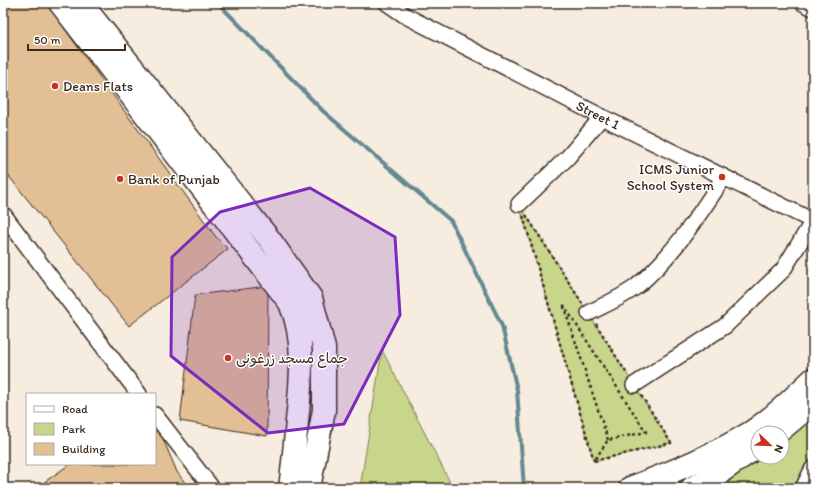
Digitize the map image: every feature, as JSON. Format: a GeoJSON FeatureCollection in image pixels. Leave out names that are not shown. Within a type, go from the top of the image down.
{"type":"FeatureCollection","features":[{"type":"Feature","properties":{"kind":"main road"},"geometry":{"type":"LineString","coordinates":[[60,3],[203,173],[270,240],[311,298],[324,348],[324,410],[309,488]]}},
{"type":"Feature","properties":{"kind":"main road"},"geometry":{"type":"LineString","coordinates":[[81,3],[203,173],[290,303],[296,318],[301,359],[300,387],[290,488]]}},
{"type":"Feature","properties":{"kind":"main road"},"geometry":{"type":"LineString","coordinates":[[630,488],[670,481],[706,457],[750,432],[787,404],[813,379]]}},
{"type":"Feature","properties":{"kind":"main road"},"geometry":{"type":"LineString","coordinates":[[787,425],[813,403]]}},
{"type":"Feature","properties":{"kind":"main road"},"geometry":{"type":"LineString","coordinates":[[692,488],[717,484],[750,453]]}},
{"type":"Feature","properties":{"kind":"main road"},"geometry":{"type":"LineString","coordinates":[[706,457],[717,484]]}},
{"type":"Feature","properties":{"kind":"street","name":"Street 1"},"geometry":{"type":"LineString","coordinates":[[387,3],[409,9],[602,117],[813,221]]}},
{"type":"Feature","properties":{"kind":"street"},"geometry":{"type":"LineString","coordinates":[[803,3],[813,8]]}},
{"type":"Feature","properties":{"kind":"street"},"geometry":{"type":"LineString","coordinates":[[519,204],[568,157],[602,117]]}},
{"type":"Feature","properties":{"kind":"street"},"geometry":{"type":"LineString","coordinates":[[589,313],[636,287],[663,261],[686,233],[724,177]]}},
{"type":"Feature","properties":{"kind":"street"},"geometry":{"type":"LineString","coordinates":[[3,214],[138,393]]}},
{"type":"Feature","properties":{"kind":"street"},"geometry":{"type":"LineString","coordinates":[[634,385],[725,326],[783,270],[813,221]]}},
{"type":"Feature","properties":{"kind":"street"},"geometry":{"type":"LineString","coordinates":[[156,415],[212,488]]}},
{"type":"Feature","properties":{"kind":"street"},"geometry":{"type":"LineString","coordinates":[[803,488],[813,468]]}},
{"type":"Feature","properties":{"kind":"path"},"geometry":{"type":"LineString","coordinates":[[519,204],[671,443],[594,461]]}},
{"type":"Feature","properties":{"kind":"path"},"geometry":{"type":"LineString","coordinates":[[519,204],[594,461]]}},
{"type":"Feature","properties":{"kind":"path"},"geometry":{"type":"LineString","coordinates":[[594,461],[608,440],[646,432],[563,304],[608,440]]}},
{"type":"Feature","properties":{"kind":"highlighted area"},"geometry":{"type":"Polygon","coordinates":[[[310,188],[395,237],[400,315],[344,424],[268,433],[171,356],[172,257],[220,212],[310,188]]]}},
{"type":"Feature","properties":{"kind":"green space"},"geometry":{"type":"Polygon","coordinates":[[[519,204],[671,443],[594,461],[519,204]]]}},
{"type":"Feature","properties":{"kind":"green space"},"geometry":{"type":"Polygon","coordinates":[[[382,350],[453,488],[360,488],[382,350]]]}},
{"type":"Feature","properties":{"kind":"green space"},"geometry":{"type":"Polygon","coordinates":[[[813,413],[813,457],[797,488],[730,488],[728,484],[733,475],[750,464],[790,465],[790,435],[813,413]]]}},
{"type":"Feature","properties":{"kind":"building","name":"Deans Flats"},"geometry":{"type":"Polygon","coordinates":[[[3,3],[46,3],[216,237],[228,249],[129,326],[3,169],[3,3]]]}},
{"type":"Feature","properties":{"kind":"building","name":"جماع مسجد زرغونی"},"geometry":{"type":"Polygon","coordinates":[[[268,286],[267,436],[180,421],[195,295],[268,286]]]}},
{"type":"Feature","properties":{"kind":"building"},"geometry":{"type":"Polygon","coordinates":[[[156,422],[177,472],[189,488],[36,488],[69,465],[156,465],[156,422]]]}},
{"type":"Feature","properties":{"kind":"waterway"},"geometry":{"type":"LineString","coordinates":[[218,3],[323,111],[451,221],[502,326],[517,390],[524,488]]}},
{"type":"Feature","properties":{"kind":"place","name":"Deans Flats"},"geometry":{"type":"Point","coordinates":[55,86]}},
{"type":"Feature","properties":{"kind":"place","name":"ICMS Junior School System"},"geometry":{"type":"Point","coordinates":[722,177]}},
{"type":"Feature","properties":{"kind":"place","name":"Bank of Punjab"},"geometry":{"type":"Point","coordinates":[120,179]}},
{"type":"Feature","properties":{"kind":"place","name":"جماع مسجد زرغونی"},"geometry":{"type":"Point","coordinates":[228,358]}}]}
